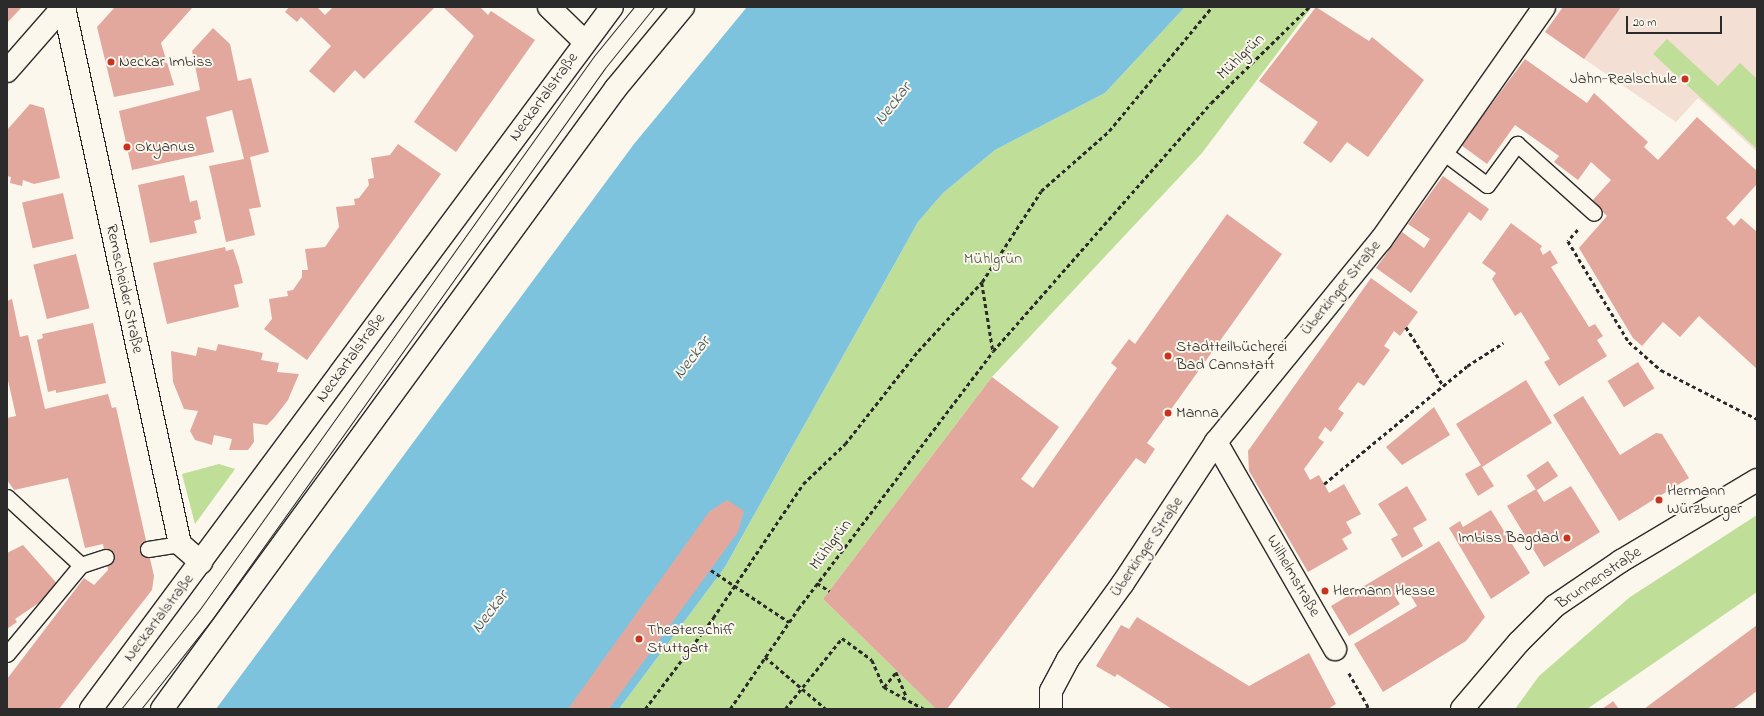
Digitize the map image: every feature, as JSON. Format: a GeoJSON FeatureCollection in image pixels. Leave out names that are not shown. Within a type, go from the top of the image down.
{"type":"FeatureCollection","features":[{"type":"Feature","properties":{"kind":"main road"},"geometry":{"type":"LineString","coordinates":[[7,71],[64,7]]}},
{"type":"Feature","properties":{"kind":"main road","name":"Remscheider Straße"},"geometry":{"type":"LineString","coordinates":[[64,7],[180,544]]}},
{"type":"Feature","properties":{"kind":"main road"},"geometry":{"type":"LineString","coordinates":[[549,7],[584,42]]}},
{"type":"Feature","properties":{"kind":"main road","name":"Neckartalstraße"},"geometry":{"type":"LineString","coordinates":[[91,709],[584,42],[612,7]]}},
{"type":"Feature","properties":{"kind":"main road"},"geometry":{"type":"LineString","coordinates":[[162,709],[616,88],[682,7]]}},
{"type":"Feature","properties":{"kind":"main road","name":"Überkinger Straße"},"geometry":{"type":"LineString","coordinates":[[1051,709],[1051,691],[1068,659],[1123,584],[1216,442],[1381,240],[1544,7]]}},
{"type":"Feature","properties":{"kind":"main road","name":"Wilhelmstraße"},"geometry":{"type":"LineString","coordinates":[[1216,442],[1335,649]]}},
{"type":"Feature","properties":{"kind":"main road","name":"Brunnenstraße"},"geometry":{"type":"LineString","coordinates":[[1461,708],[1555,606],[1621,561],[1757,480]]}},
{"type":"Feature","properties":{"kind":"main road"},"geometry":{"type":"LineString","coordinates":[[180,544],[201,562]]}},
{"type":"Feature","properties":{"kind":"lane"},"geometry":{"type":"LineString","coordinates":[[1443,152],[1487,185],[1517,144],[1594,213]]}},
{"type":"Feature","properties":{"kind":"lane"},"geometry":{"type":"LineString","coordinates":[[7,497],[81,565]]}},
{"type":"Feature","properties":{"kind":"lane"},"geometry":{"type":"LineString","coordinates":[[148,549],[180,544]]}},
{"type":"Feature","properties":{"kind":"lane"},"geometry":{"type":"LineString","coordinates":[[7,654],[81,565],[106,557]]}},
{"type":"Feature","properties":{"kind":"path"},"geometry":{"type":"LineString","coordinates":[[645,709],[735,585],[803,484],[845,444],[918,351],[982,282],[1041,191],[1109,131],[1212,7]]}},
{"type":"Feature","properties":{"kind":"path","name":"Mühlgrün"},"geometry":{"type":"LineString","coordinates":[[730,709],[817,583],[993,351],[1211,103],[1309,7]]}},
{"type":"Feature","properties":{"kind":"path"},"geometry":{"type":"LineString","coordinates":[[1594,213],[1568,241],[1629,342],[1660,370],[1757,419]]}},
{"type":"Feature","properties":{"kind":"path"},"geometry":{"type":"LineString","coordinates":[[982,282],[993,351]]}},
{"type":"Feature","properties":{"kind":"path"},"geometry":{"type":"LineString","coordinates":[[1406,327],[1443,385]]}},
{"type":"Feature","properties":{"kind":"path"},"geometry":{"type":"LineString","coordinates":[[1324,484],[1443,385],[1503,343]]}},
{"type":"Feature","properties":{"kind":"path"},"geometry":{"type":"LineString","coordinates":[[711,570],[789,622]]}},
{"type":"Feature","properties":{"kind":"path"},"geometry":{"type":"LineString","coordinates":[[817,583],[830,591]]}},
{"type":"Feature","properties":{"kind":"path"},"geometry":{"type":"LineString","coordinates":[[785,709],[842,638],[872,660],[884,687],[924,709]]}},
{"type":"Feature","properties":{"kind":"path"},"geometry":{"type":"LineString","coordinates":[[1335,649],[1369,708],[1366,709]]}},
{"type":"Feature","properties":{"kind":"path"},"geometry":{"type":"LineString","coordinates":[[765,657],[826,709]]}},
{"type":"Feature","properties":{"kind":"path"},"geometry":{"type":"LineString","coordinates":[[884,687],[896,672],[907,699]]}},
{"type":"Feature","properties":{"kind":"shaded area","name":"Jahn-Realschule"},"geometry":{"type":"Polygon","coordinates":[[[1563,7],[1757,7],[1757,152],[1698,98],[1676,122],[1545,32],[1563,7]]]}},
{"type":"Feature","properties":{"kind":"green space","name":"Mühlgrün"},"geometry":{"type":"Polygon","coordinates":[[[1185,7],[1312,7],[1202,153],[992,377],[823,599],[936,709],[619,709],[725,567],[918,222],[943,193],[995,150],[1105,93],[1185,7]]]}},
{"type":"Feature","properties":{"kind":"green space"},"geometry":{"type":"Polygon","coordinates":[[[1667,39],[1718,86],[1740,63],[1757,79],[1757,149],[1653,54],[1667,39]]]}},
{"type":"Feature","properties":{"kind":"green space"},"geometry":{"type":"Polygon","coordinates":[[[219,464],[235,469],[195,524],[182,474],[219,464]]]}},
{"type":"Feature","properties":{"kind":"green space"},"geometry":{"type":"Polygon","coordinates":[[[1757,515],[1757,592],[1587,709],[1515,709],[1539,676],[1630,597],[1757,515]]]}},
{"type":"Feature","properties":{"kind":"water","name":"Neckar"},"geometry":{"type":"Polygon","coordinates":[[[747,7],[1185,7],[1105,93],[995,150],[943,193],[918,222],[725,567],[619,709],[216,709],[634,144],[747,7]]]}},
{"type":"Feature","properties":{"kind":"building"},"geometry":{"type":"Polygon","coordinates":[[[7,7],[22,7],[7,23],[7,7]]]}},
{"type":"Feature","properties":{"kind":"building"},"geometry":{"type":"Polygon","coordinates":[[[115,7],[192,8],[161,43],[174,85],[114,97],[97,27],[115,7]]]}},
{"type":"Feature","properties":{"kind":"building"},"geometry":{"type":"Polygon","coordinates":[[[289,7],[317,7],[325,15],[333,7],[435,7],[364,79],[355,70],[334,93],[309,71],[331,46],[301,17],[297,22],[285,12],[289,7]]]}},
{"type":"Feature","properties":{"kind":"building"},"geometry":{"type":"Polygon","coordinates":[[[443,7],[480,7],[488,15],[491,11],[535,40],[456,152],[414,122],[474,36],[443,7]]]}},
{"type":"Feature","properties":{"kind":"building"},"geometry":{"type":"Polygon","coordinates":[[[1316,7],[1369,41],[1372,37],[1424,80],[1368,157],[1347,142],[1331,163],[1303,143],[1318,122],[1259,81],[1316,7]]]}},
{"type":"Feature","properties":{"kind":"building"},"geometry":{"type":"Polygon","coordinates":[[[1563,7],[1621,7],[1584,59],[1545,32],[1563,7]]]}},
{"type":"Feature","properties":{"kind":"building"},"geometry":{"type":"Polygon","coordinates":[[[213,28],[230,44],[238,81],[251,78],[269,152],[250,157],[261,207],[249,209],[255,235],[226,242],[209,166],[244,159],[232,110],[206,117],[214,152],[132,170],[119,111],[200,90],[192,51],[213,28]]]}},
{"type":"Feature","properties":{"kind":"building"},"geometry":{"type":"Polygon","coordinates":[[[1525,59],[1587,103],[1594,93],[1648,142],[1644,147],[1658,160],[1697,117],[1757,171],[1757,184],[1726,218],[1734,226],[1741,218],[1757,232],[1757,369],[1699,316],[1680,337],[1663,322],[1642,346],[1633,338],[1579,248],[1607,216],[1592,201],[1611,180],[1591,162],[1578,180],[1554,162],[1559,156],[1515,125],[1487,164],[1461,145],[1525,59]]]}},
{"type":"Feature","properties":{"kind":"building"},"geometry":{"type":"Polygon","coordinates":[[[30,104],[44,108],[60,178],[34,184],[23,180],[22,186],[10,183],[11,177],[7,176],[7,130],[30,104]]]}},
{"type":"Feature","properties":{"kind":"building"},"geometry":{"type":"Polygon","coordinates":[[[398,144],[441,174],[307,360],[264,329],[272,319],[269,299],[288,296],[287,291],[293,290],[302,277],[302,270],[308,270],[305,249],[325,247],[339,227],[336,207],[355,205],[354,199],[359,198],[369,185],[368,179],[374,178],[371,158],[390,155],[398,144]]]}},
{"type":"Feature","properties":{"kind":"building"},"geometry":{"type":"Polygon","coordinates":[[[184,175],[190,202],[197,200],[201,219],[194,221],[197,233],[150,243],[138,185],[184,175]]]}},
{"type":"Feature","properties":{"kind":"building"},"geometry":{"type":"Polygon","coordinates":[[[1443,176],[1489,209],[1481,221],[1469,212],[1411,293],[1376,268],[1402,232],[1424,248],[1430,239],[1408,224],[1443,176]]]}},
{"type":"Feature","properties":{"kind":"building"},"geometry":{"type":"Polygon","coordinates":[[[63,193],[74,239],[33,248],[22,202],[63,193]]]}},
{"type":"Feature","properties":{"kind":"building"},"geometry":{"type":"Polygon","coordinates":[[[1227,214],[1282,254],[1147,443],[1155,449],[1145,464],[1136,458],[947,709],[936,709],[823,599],[992,377],[1059,427],[1021,479],[1033,488],[1117,368],[1111,363],[1129,339],[1135,344],[1227,214]]]}},
{"type":"Feature","properties":{"kind":"building"},"geometry":{"type":"Polygon","coordinates":[[[1511,223],[1542,246],[1540,249],[1543,255],[1550,250],[1558,263],[1551,267],[1589,327],[1595,324],[1603,336],[1597,340],[1607,356],[1559,386],[1544,362],[1550,359],[1521,312],[1515,316],[1492,279],[1496,273],[1482,263],[1511,223]]]}},
{"type":"Feature","properties":{"kind":"building"},"geometry":{"type":"Polygon","coordinates":[[[225,247],[226,251],[233,249],[243,283],[234,285],[239,307],[167,324],[153,263],[225,247]]]}},
{"type":"Feature","properties":{"kind":"building"},"geometry":{"type":"Polygon","coordinates":[[[76,254],[90,308],[47,319],[33,265],[76,254]]]}},
{"type":"Feature","properties":{"kind":"building"},"geometry":{"type":"Polygon","coordinates":[[[1371,278],[1418,312],[1400,336],[1394,331],[1384,346],[1390,350],[1364,386],[1358,382],[1338,409],[1344,413],[1331,432],[1325,427],[1318,438],[1324,442],[1304,469],[1310,480],[1319,475],[1329,493],[1344,484],[1361,514],[1346,522],[1352,533],[1342,539],[1348,549],[1308,572],[1249,471],[1248,451],[1371,278]]]}},
{"type":"Feature","properties":{"kind":"building"},"geometry":{"type":"Polygon","coordinates":[[[12,299],[20,337],[28,335],[45,409],[108,394],[112,408],[116,407],[154,576],[152,590],[59,709],[7,709],[7,679],[84,578],[94,585],[108,570],[103,544],[85,548],[68,478],[14,490],[7,480],[7,418],[16,416],[7,376],[7,301],[12,299]]]}},
{"type":"Feature","properties":{"kind":"building"},"geometry":{"type":"Polygon","coordinates":[[[93,323],[106,383],[56,393],[56,390],[48,392],[37,340],[43,338],[42,334],[93,323]]]}},
{"type":"Feature","properties":{"kind":"building"},"geometry":{"type":"Polygon","coordinates":[[[218,344],[263,353],[261,360],[279,363],[277,372],[299,374],[288,400],[274,418],[267,425],[253,423],[254,442],[248,450],[229,450],[232,439],[214,435],[212,445],[195,440],[190,431],[198,411],[184,409],[173,382],[171,351],[196,356],[198,347],[216,351],[218,344]]]}},
{"type":"Feature","properties":{"kind":"building"},"geometry":{"type":"Polygon","coordinates":[[[1638,362],[1654,388],[1624,407],[1607,381],[1638,362]]]}},
{"type":"Feature","properties":{"kind":"building"},"geometry":{"type":"Polygon","coordinates":[[[1526,380],[1552,423],[1482,467],[1494,486],[1478,496],[1465,474],[1481,465],[1456,424],[1526,380]]]}},
{"type":"Feature","properties":{"kind":"building"},"geometry":{"type":"Polygon","coordinates":[[[1583,396],[1620,455],[1656,433],[1662,434],[1689,478],[1619,521],[1553,415],[1583,396]]]}},
{"type":"Feature","properties":{"kind":"building"},"geometry":{"type":"Polygon","coordinates":[[[1434,407],[1450,435],[1402,465],[1386,447],[1434,407]]]}},
{"type":"Feature","properties":{"kind":"building"},"geometry":{"type":"Polygon","coordinates":[[[1548,461],[1558,476],[1537,490],[1526,476],[1548,461]]]}},
{"type":"Feature","properties":{"kind":"building"},"geometry":{"type":"Polygon","coordinates":[[[1407,486],[1427,520],[1413,528],[1423,546],[1402,558],[1391,539],[1398,535],[1378,504],[1407,486]]]}},
{"type":"Feature","properties":{"kind":"building"},"geometry":{"type":"Polygon","coordinates":[[[1571,486],[1600,532],[1544,567],[1507,506],[1536,489],[1544,502],[1571,486]]]}},
{"type":"Feature","properties":{"kind":"building","name":"Theaterschiff Stuttgart"},"geometry":{"type":"Polygon","coordinates":[[[727,500],[744,511],[738,532],[609,709],[568,709],[709,512],[727,500]]]}},
{"type":"Feature","properties":{"kind":"building"},"geometry":{"type":"Polygon","coordinates":[[[1491,510],[1530,573],[1491,599],[1449,528],[1460,521],[1463,527],[1491,510]]]}},
{"type":"Feature","properties":{"kind":"building"},"geometry":{"type":"Polygon","coordinates":[[[1439,541],[1485,617],[1466,641],[1383,692],[1354,644],[1417,606],[1406,588],[1394,595],[1400,604],[1349,636],[1331,606],[1439,541]]]}},
{"type":"Feature","properties":{"kind":"building"},"geometry":{"type":"Polygon","coordinates":[[[23,545],[61,588],[15,619],[17,622],[7,629],[7,553],[23,545]]]}},
{"type":"Feature","properties":{"kind":"building"},"geometry":{"type":"Polygon","coordinates":[[[1137,617],[1249,686],[1309,653],[1336,704],[1328,709],[1172,709],[1117,674],[1115,677],[1096,666],[1121,625],[1129,629],[1137,617]]]}},
{"type":"Feature","properties":{"kind":"building"},"geometry":{"type":"Polygon","coordinates":[[[1757,625],[1757,691],[1733,709],[1644,709],[1757,625]]]}},
{"type":"Feature","properties":{"kind":"building"},"geometry":{"type":"Polygon","coordinates":[[[1613,701],[1619,709],[1602,709],[1612,702],[1613,701]]]}},
{"type":"Feature","properties":{"kind":"tram line"},"geometry":{"type":"LineString","coordinates":[[121,709],[200,609],[594,56],[634,7]]}},
{"type":"Feature","properties":{"kind":"tram line"},"geometry":{"type":"LineString","coordinates":[[141,709],[213,618],[605,68],[654,7]]}},
{"type":"Feature","properties":{"kind":"place","name":"Neckar Imbiss"},"geometry":{"type":"Point","coordinates":[111,62]}},
{"type":"Feature","properties":{"kind":"place","name":"Jahn-Realschule"},"geometry":{"type":"Point","coordinates":[1685,79]}},
{"type":"Feature","properties":{"kind":"place","name":"Okyanus"},"geometry":{"type":"Point","coordinates":[127,147]}},
{"type":"Feature","properties":{"kind":"place","name":"Stadtteilbücherei Bad Cannstatt"},"geometry":{"type":"Point","coordinates":[1168,356]}},
{"type":"Feature","properties":{"kind":"place","name":"Manna"},"geometry":{"type":"Point","coordinates":[1168,413]}},
{"type":"Feature","properties":{"kind":"place","name":"Hermann Würzburger"},"geometry":{"type":"Point","coordinates":[1659,500]}},
{"type":"Feature","properties":{"kind":"place","name":"Imbiss Bagdad"},"geometry":{"type":"Point","coordinates":[1567,538]}},
{"type":"Feature","properties":{"kind":"place","name":"Hermann Hesse"},"geometry":{"type":"Point","coordinates":[1325,591]}},
{"type":"Feature","properties":{"kind":"place","name":"Theaterschiff Stuttgart"},"geometry":{"type":"Point","coordinates":[639,639]}}]}
